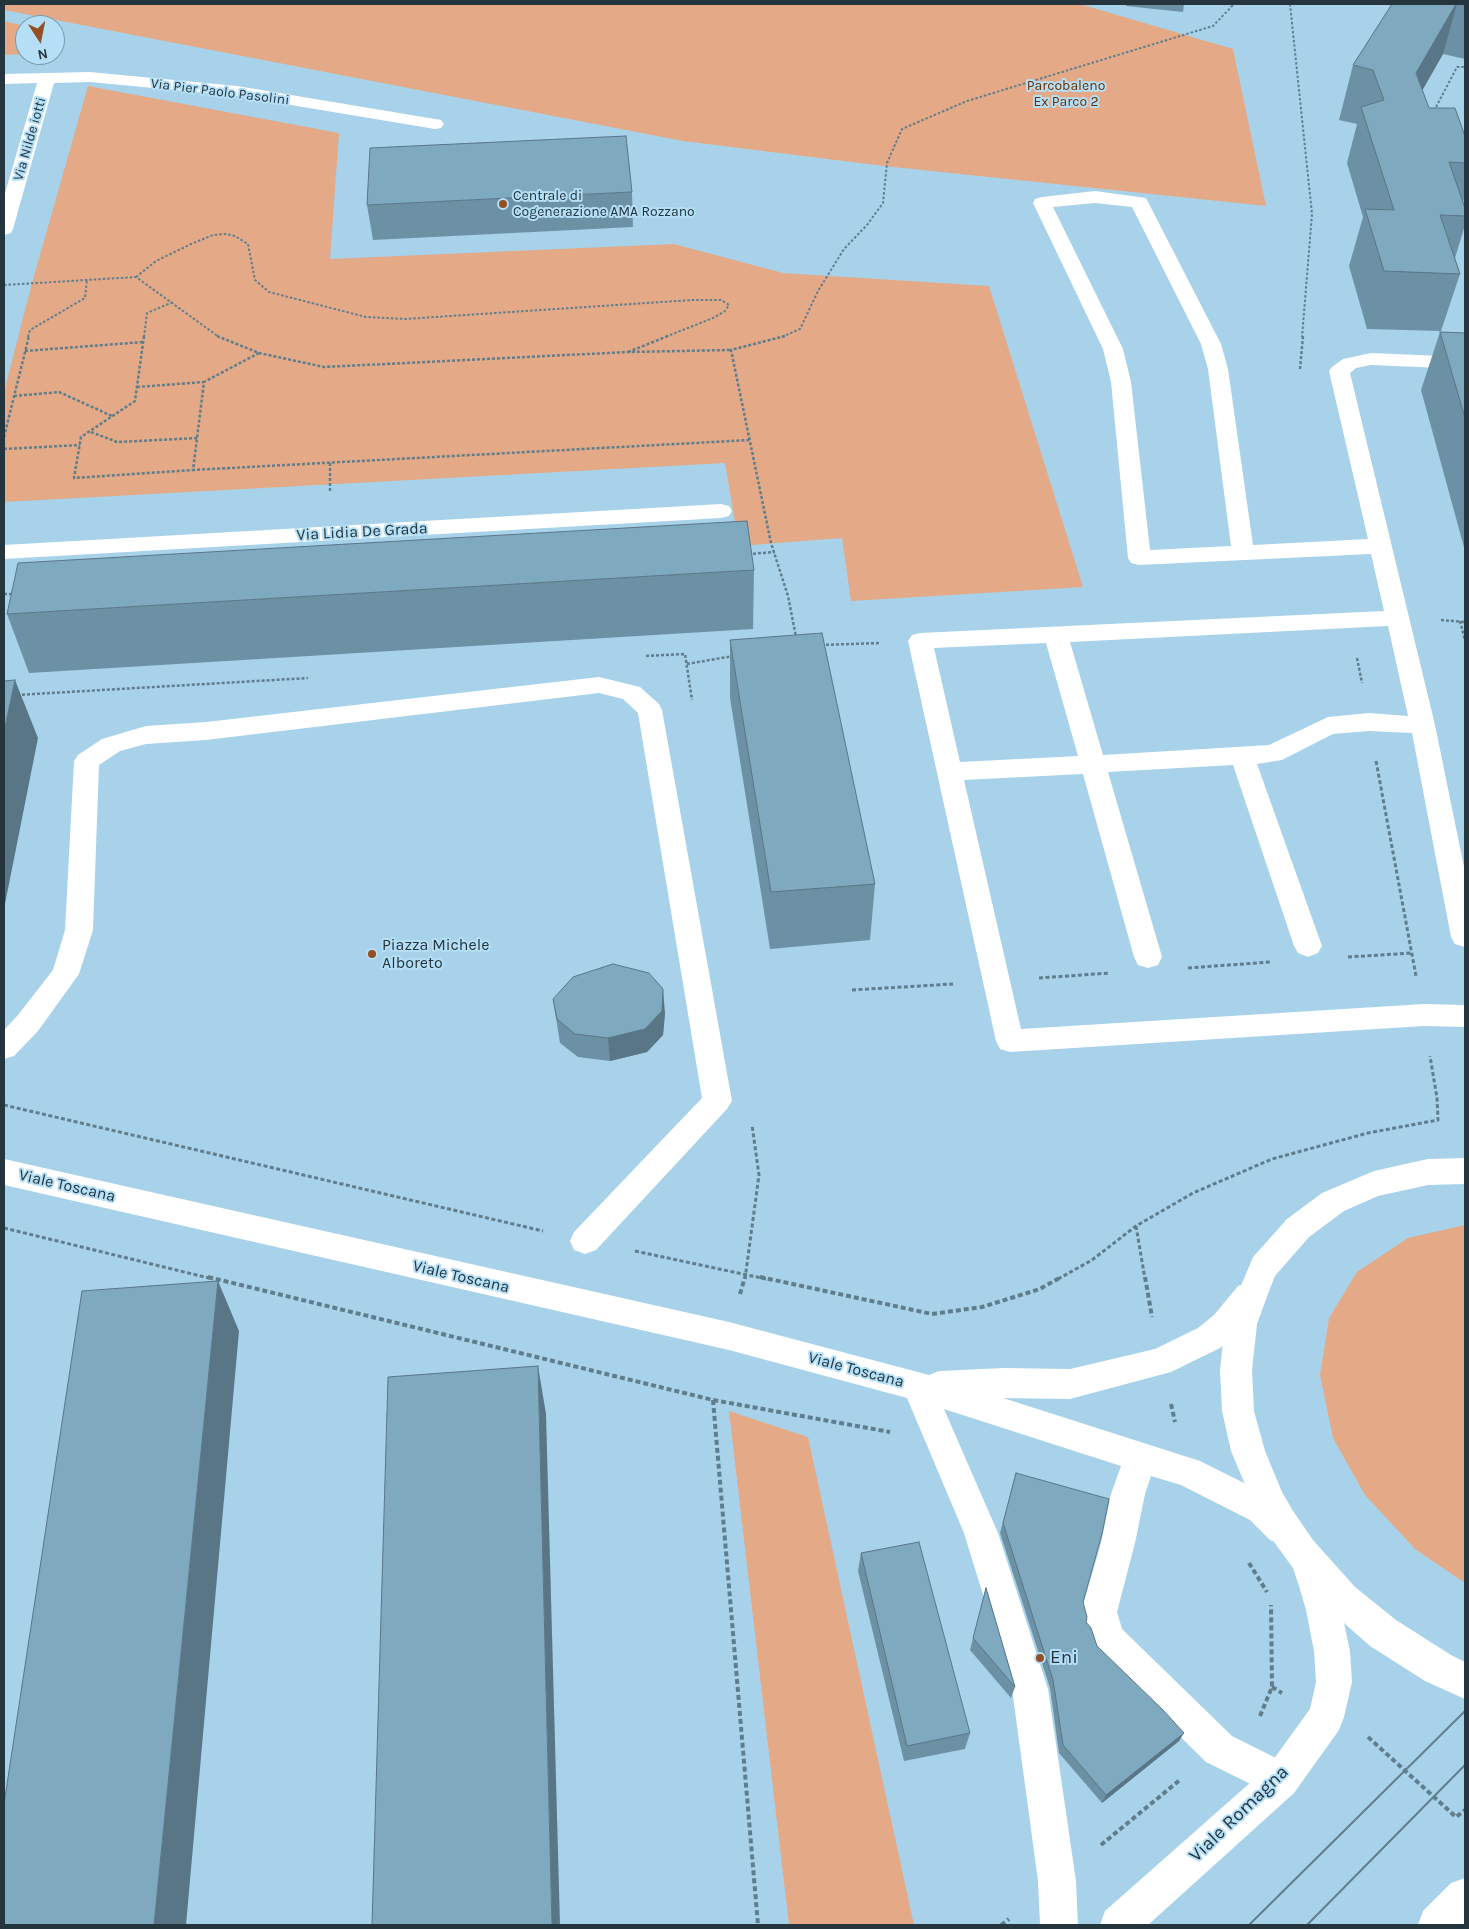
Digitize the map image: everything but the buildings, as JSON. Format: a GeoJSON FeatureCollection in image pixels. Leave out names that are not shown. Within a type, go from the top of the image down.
{"type":"FeatureCollection","features":[{"type":"Feature","properties":{"kind":"street","name":"Via Pier Paolo Pasolini"},"geometry":{"type":"LineString","coordinates":[[4,79],[90,77],[237,91],[435,124]]}},
{"type":"Feature","properties":{"kind":"street","name":"Via Nilde iotti"},"geometry":{"type":"LineString","coordinates":[[4,230],[47,78]]}},
{"type":"Feature","properties":{"kind":"street"},"geometry":{"type":"LineString","coordinates":[[1243,552],[1218,369],[1211,344],[1190,299],[1139,202],[1095,197],[1042,203],[1113,348],[1121,382],[1139,558],[1380,546]]}},
{"type":"Feature","properties":{"kind":"street"},"geometry":{"type":"LineString","coordinates":[[1465,364],[1371,359],[1350,363],[1339,372],[1423,725],[1465,937]]}},
{"type":"Feature","properties":{"kind":"street","name":"Via Lidia De Grada"},"geometry":{"type":"LineString","coordinates":[[4,552],[721,511]]}},
{"type":"Feature","properties":{"kind":"street"},"geometry":{"type":"LineString","coordinates":[[1398,618],[920,641],[1010,1042],[1424,1015],[1465,1016]]}},
{"type":"Feature","properties":{"kind":"street"},"geometry":{"type":"LineString","coordinates":[[1056,634],[1148,957]]}},
{"type":"Feature","properties":{"kind":"street"},"geometry":{"type":"LineString","coordinates":[[4,1048],[28,1023],[65,974],[79,930],[86,761],[111,745],[146,735],[225,729],[599,685],[631,693],[650,710],[717,1101],[585,1241]]}},
{"type":"Feature","properties":{"kind":"street"},"geometry":{"type":"LineString","coordinates":[[950,772],[1273,754],[1328,726],[1369,722],[1423,725]]}},
{"type":"Feature","properties":{"kind":"street"},"geometry":{"type":"LineString","coordinates":[[1242,756],[1308,946]]}},
{"type":"Feature","properties":{"kind":"street"},"geometry":{"type":"LineString","coordinates":[[1465,1171],[1428,1172],[1374,1184],[1333,1202],[1298,1228],[1264,1267],[1253,1291],[1241,1324],[1236,1370],[1238,1411],[1248,1451],[1260,1482],[1281,1523],[1294,1542],[1317,1572],[1343,1599],[1373,1625],[1427,1662],[1465,1681]]}},
{"type":"Feature","properties":{"kind":"street","name":"Viale Toscana"},"geometry":{"type":"LineString","coordinates":[[4,1172],[729,1336],[918,1386],[1188,1472],[1262,1509],[1279,1524],[1294,1542]]}},
{"type":"Feature","properties":{"kind":"street","name":"Viale Toscana"},"geometry":{"type":"LineString","coordinates":[[918,1386],[1004,1383],[1070,1384],[1160,1362],[1208,1338],[1225,1325],[1253,1291]]}},
{"type":"Feature","properties":{"kind":"street"},"geometry":{"type":"LineString","coordinates":[[918,1386],[981,1532],[1030,1689],[1056,1873],[1059,1925]]}},
{"type":"Feature","properties":{"kind":"street"},"geometry":{"type":"LineString","coordinates":[[1141,1457],[1128,1494],[1118,1543],[1099,1612],[1108,1640],[1219,1749],[1281,1780]]}},
{"type":"Feature","properties":{"kind":"street","name":"Viale Romagna"},"geometry":{"type":"LineString","coordinates":[[1119,1925],[1281,1780],[1326,1717],[1334,1682],[1332,1651],[1324,1610],[1314,1579],[1294,1542]]}},
{"type":"Feature","properties":{"kind":"street"},"geometry":{"type":"LineString","coordinates":[[1437,1925],[1465,1897]]}},
{"type":"Feature","properties":{"kind":"path"},"geometry":{"type":"LineString","coordinates":[[136,277],[219,337],[259,353],[324,367],[628,352],[731,350],[782,337],[800,329],[818,291],[844,249],[867,226],[882,203],[887,163],[902,129],[967,101],[1213,26],[1234,4]]}},
{"type":"Feature","properties":{"kind":"path"},"geometry":{"type":"LineString","coordinates":[[1290,4],[1312,214],[1299,364]]}},
{"type":"Feature","properties":{"kind":"path"},"geometry":{"type":"LineString","coordinates":[[1430,118],[1457,67],[1465,67]]}},
{"type":"Feature","properties":{"kind":"path"},"geometry":{"type":"LineString","coordinates":[[4,285],[136,277],[156,261],[191,244],[213,235],[226,234],[236,236],[248,244],[255,280],[269,292],[366,317],[405,319],[692,300],[721,300],[729,305],[725,311],[713,318],[628,352]]}},
{"type":"Feature","properties":{"kind":"path"},"geometry":{"type":"LineString","coordinates":[[4,437],[30,330],[85,298],[87,280]]}},
{"type":"Feature","properties":{"kind":"path"},"geometry":{"type":"LineString","coordinates":[[173,302],[147,312],[135,401],[81,438],[74,478],[330,462],[750,440]]}},
{"type":"Feature","properties":{"kind":"path"},"geometry":{"type":"LineString","coordinates":[[25,351],[143,342]]}},
{"type":"Feature","properties":{"kind":"path"},"geometry":{"type":"LineString","coordinates":[[731,350],[771,544],[788,596],[797,645]]}},
{"type":"Feature","properties":{"kind":"path"},"geometry":{"type":"LineString","coordinates":[[137,387],[204,382],[259,353]]}},
{"type":"Feature","properties":{"kind":"path"},"geometry":{"type":"LineString","coordinates":[[193,470],[204,382]]}},
{"type":"Feature","properties":{"kind":"path"},"geometry":{"type":"LineString","coordinates":[[14,396],[59,392],[113,416]]}},
{"type":"Feature","properties":{"kind":"path"},"geometry":{"type":"LineString","coordinates":[[90,432],[118,442],[197,438]]}},
{"type":"Feature","properties":{"kind":"path"},"geometry":{"type":"LineString","coordinates":[[4,449],[80,445]]}},
{"type":"Feature","properties":{"kind":"path"},"geometry":{"type":"LineString","coordinates":[[330,462],[330,491]]}},
{"type":"Feature","properties":{"kind":"path"},"geometry":{"type":"LineString","coordinates":[[745,554],[775,552]]}},
{"type":"Feature","properties":{"kind":"path"},"geometry":{"type":"LineString","coordinates":[[4,594],[24,593]]}},
{"type":"Feature","properties":{"kind":"path"},"geometry":{"type":"LineString","coordinates":[[1460,622],[1465,640]]}},
{"type":"Feature","properties":{"kind":"path"},"geometry":{"type":"LineString","coordinates":[[816,645],[920,641]]}},
{"type":"Feature","properties":{"kind":"path"},"geometry":{"type":"LineString","coordinates":[[645,656],[684,654],[693,703]]}},
{"type":"Feature","properties":{"kind":"path"},"geometry":{"type":"LineString","coordinates":[[687,664],[742,654]]}},
{"type":"Feature","properties":{"kind":"path"},"geometry":{"type":"LineString","coordinates":[[13,695],[318,677]]}},
{"type":"Feature","properties":{"kind":"path"},"geometry":{"type":"LineString","coordinates":[[4,1105],[585,1241],[932,1314],[982,1307],[1040,1289],[1092,1260],[1136,1226],[1194,1193],[1272,1159],[1368,1133],[1438,1120]]}},
{"type":"Feature","properties":{"kind":"path"},"geometry":{"type":"LineString","coordinates":[[738,1300],[746,1274],[759,1175],[751,1116]]}},
{"type":"Feature","properties":{"kind":"path"},"geometry":{"type":"LineString","coordinates":[[4,1228],[713,1400],[758,1925]]}},
{"type":"Feature","properties":{"kind":"path"},"geometry":{"type":"LineString","coordinates":[[1272,1687],[1326,1717],[1365,1734],[1456,1818],[1465,1810]]}},
{"type":"Feature","properties":{"kind":"green space","name":"Parcobaleno Ex Parco 2"},"geometry":{"type":"Polygon","coordinates":[[[4,4],[1080,4],[1233,49],[1266,206],[884,166],[683,141],[65,22],[65,15],[30,15],[4,10],[4,4]]]}},
{"type":"Feature","properties":{"kind":"green space"},"geometry":{"type":"Polygon","coordinates":[[[4,21],[15,24],[15,54],[4,55],[4,21]]]}},
{"type":"Feature","properties":{"kind":"green space"},"geometry":{"type":"Polygon","coordinates":[[[88,86],[339,133],[330,259],[674,244],[783,273],[989,286],[1083,587],[851,601],[842,538],[739,546],[725,463],[4,502],[4,392],[32,283],[88,86]]]}},
{"type":"Feature","properties":{"kind":"green space"},"geometry":{"type":"Polygon","coordinates":[[[1465,1225],[1465,1583],[1415,1549],[1365,1495],[1333,1438],[1320,1375],[1329,1318],[1357,1272],[1408,1238],[1465,1225]]]}},
{"type":"Feature","properties":{"kind":"green space"},"geometry":{"type":"Polygon","coordinates":[[[729,1411],[808,1437],[914,1925],[789,1925],[729,1411]]]}},
{"type":"Feature","properties":{"kind":"tram line"},"geometry":{"type":"LineString","coordinates":[[1249,1925],[1465,1711]]}},
{"type":"Feature","properties":{"kind":"tram line"},"geometry":{"type":"LineString","coordinates":[[1307,1925],[1465,1765]]}},
{"type":"Feature","properties":{"kind":"place","name":"Centrale di Cogenerazione AMA Rozzano"},"geometry":{"type":"Point","coordinates":[503,204]}},
{"type":"Feature","properties":{"kind":"place","name":"Piazza Michele Alboreto"},"geometry":{"type":"Point","coordinates":[372,954]}},
{"type":"Feature","properties":{"kind":"place","name":"Eni"},"geometry":{"type":"Point","coordinates":[1040,1658]}}]}
